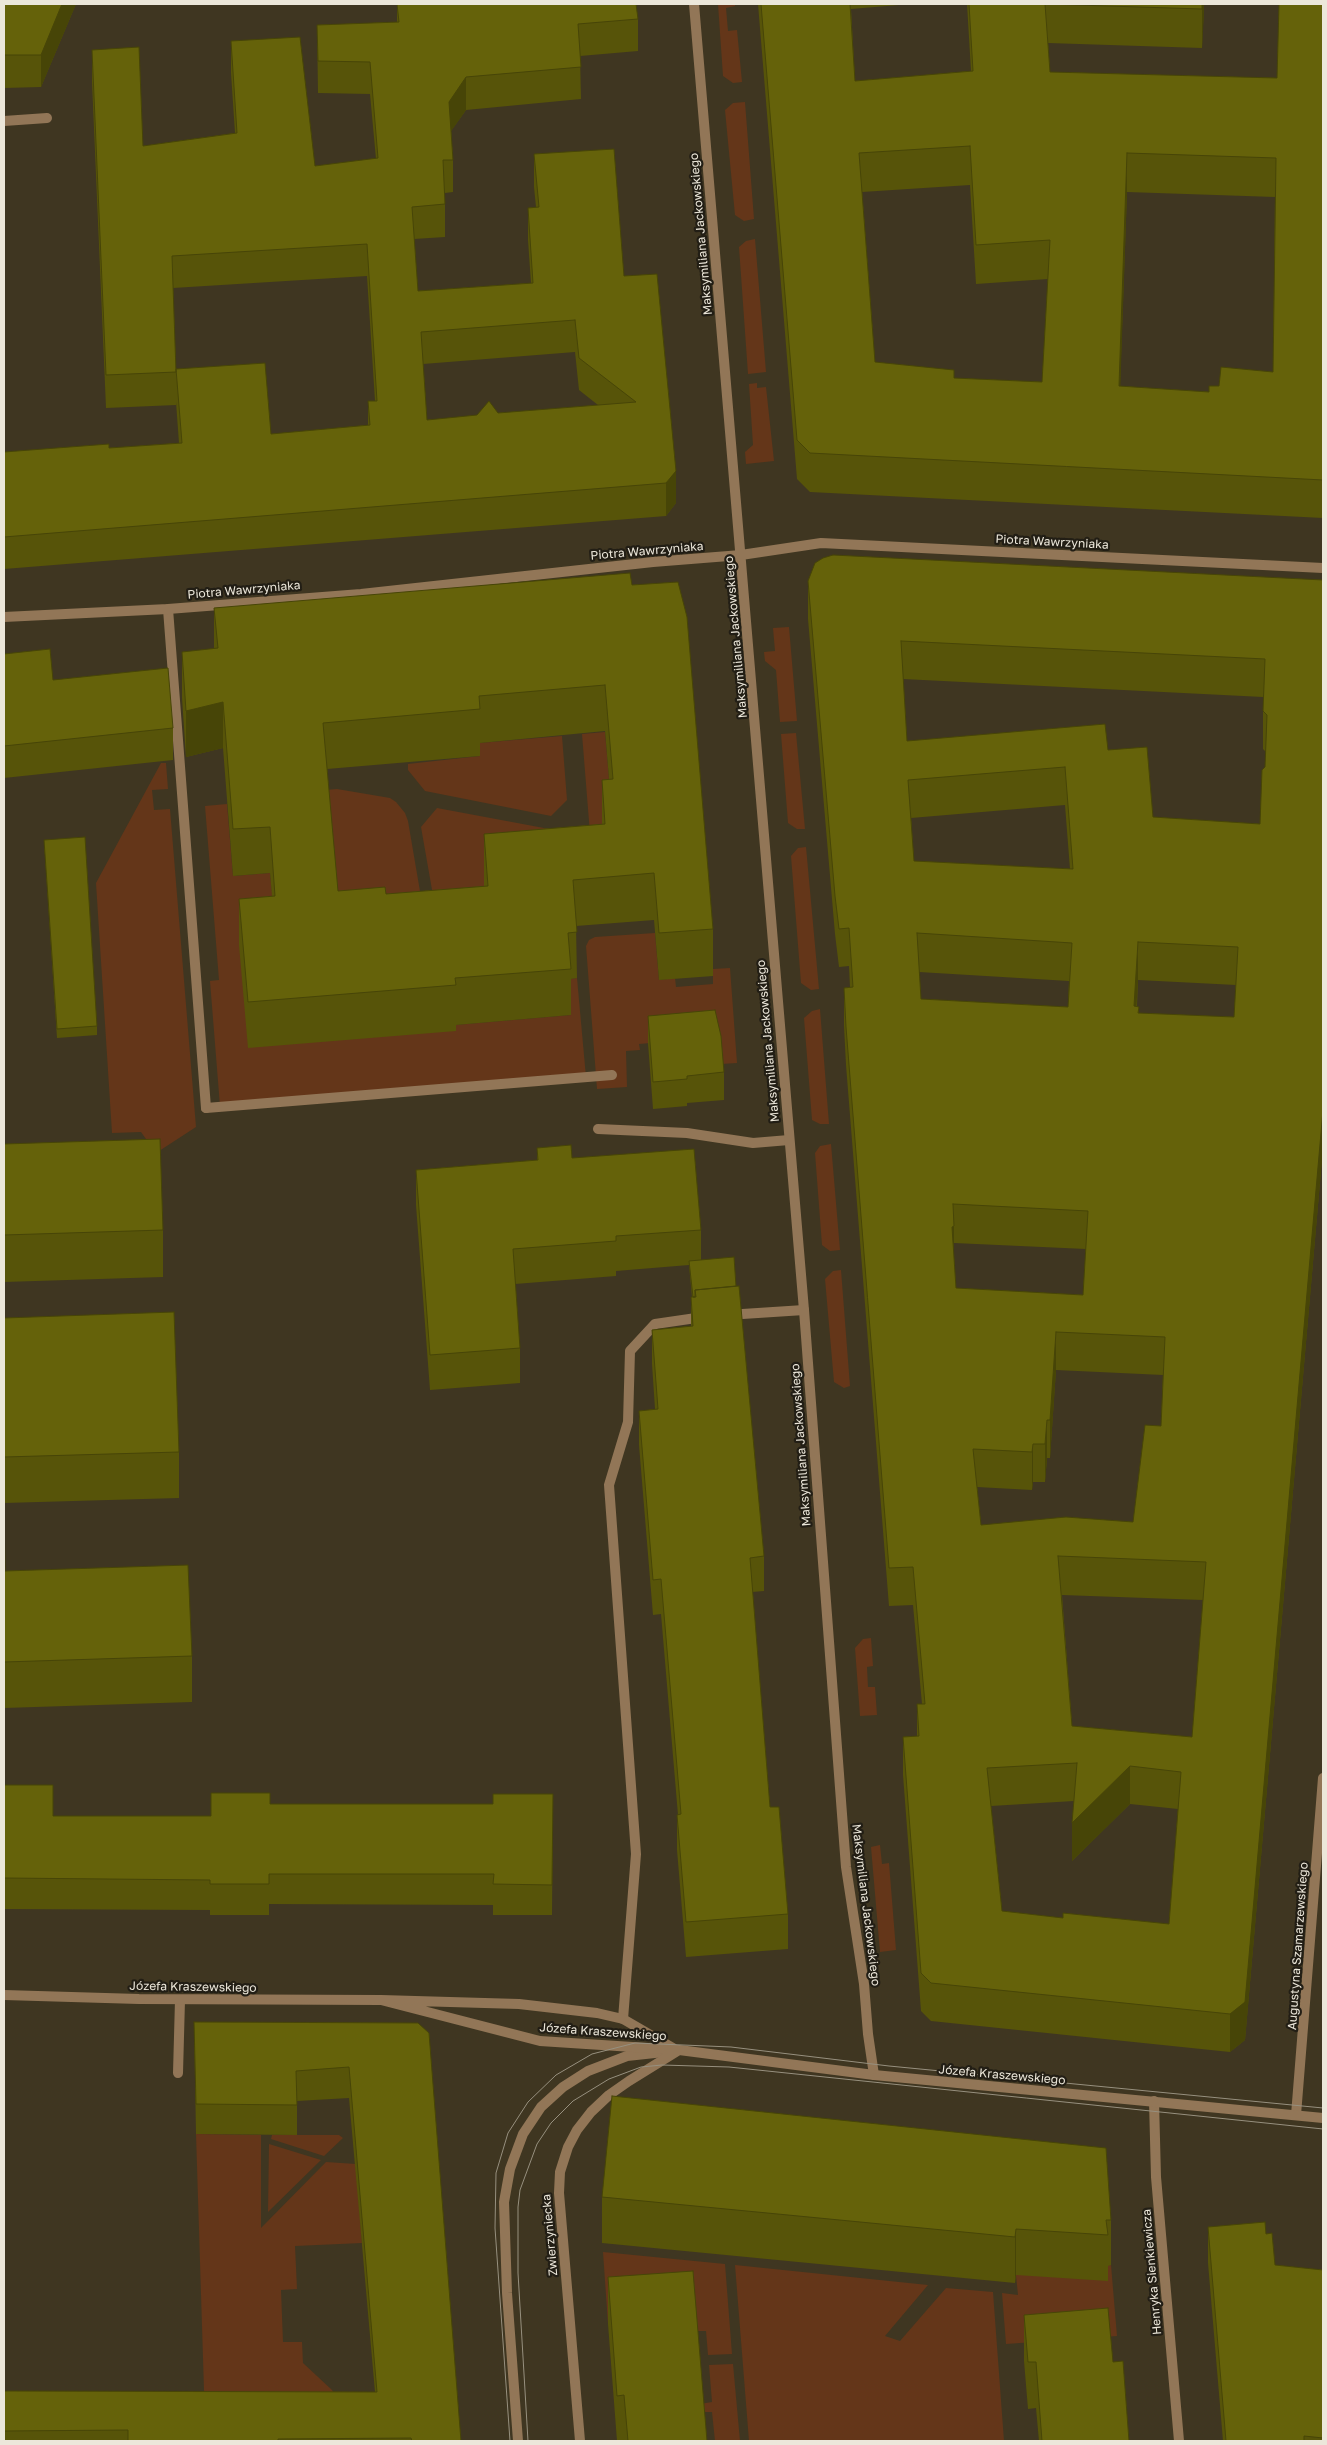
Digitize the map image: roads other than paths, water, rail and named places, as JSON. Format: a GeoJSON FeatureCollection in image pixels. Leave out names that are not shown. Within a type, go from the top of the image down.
{"type":"FeatureCollection","features":[{"type":"Feature","properties":{"kind":"street","name":"Maksymiliana Jackowskiego"},"geometry":{"type":"LineString","coordinates":[[694,4],[804,1310],[846,1867],[864,1984],[874,2075]]}},
{"type":"Feature","properties":{"kind":"street"},"geometry":{"type":"LineString","coordinates":[[4,120],[47,118]]}},
{"type":"Feature","properties":{"kind":"street","name":"Piotra Wawrzyniaka"},"geometry":{"type":"LineString","coordinates":[[4,617],[168,609],[361,594],[653,562],[741,555],[821,543],[1323,568]]}},
{"type":"Feature","properties":{"kind":"street"},"geometry":{"type":"LineString","coordinates":[[168,609],[206,1108],[612,1075]]}},
{"type":"Feature","properties":{"kind":"street"},"geometry":{"type":"LineString","coordinates":[[598,1129],[687,1133],[753,1143],[789,1140]]}},
{"type":"Feature","properties":{"kind":"street"},"geometry":{"type":"LineString","coordinates":[[623,2019],[636,1854],[609,1484],[628,1422],[630,1351],[655,1324],[712,1316],[804,1310]]}},
{"type":"Feature","properties":{"kind":"street","name":"Augustyna Szamarzewskiego"},"geometry":{"type":"LineString","coordinates":[[1296,2115],[1323,1778]]}},
{"type":"Feature","properties":{"kind":"street","name":"Józefa Kraszewskiego"},"geometry":{"type":"LineString","coordinates":[[4,1994],[180,2000],[382,2000],[519,2004],[596,2013],[623,2019],[679,2050]]}},
{"type":"Feature","properties":{"kind":"street"},"geometry":{"type":"LineString","coordinates":[[178,2073],[180,2000]]}},
{"type":"Feature","properties":{"kind":"street","name":"Józefa Kraszewskiego"},"geometry":{"type":"LineString","coordinates":[[382,2000],[540,2041],[679,2050],[874,2075],[1323,2118]]}},
{"type":"Feature","properties":{"kind":"street"},"geometry":{"type":"LineString","coordinates":[[518,2441],[507,2293],[504,2202],[510,2169],[524,2134],[541,2107],[563,2087],[588,2071],[627,2056],[679,2050]]}},
{"type":"Feature","properties":{"kind":"street","name":"Zwierzyniecka"},"geometry":{"type":"LineString","coordinates":[[580,2441],[559,2193],[560,2172],[568,2147],[577,2130],[591,2112],[609,2095],[679,2050]]}},
{"type":"Feature","properties":{"kind":"street","name":"Henryka Sienkiewicza"},"geometry":{"type":"LineString","coordinates":[[1154,2101],[1156,2177],[1179,2441]]}},
{"type":"Feature","properties":{"kind":"tram line"},"geometry":{"type":"LineString","coordinates":[[510,2441],[495,2228],[496,2173],[508,2133],[528,2102],[556,2075],[592,2054],[635,2043],[731,2047],[889,2066],[1323,2108]]}},
{"type":"Feature","properties":{"kind":"tram line"},"geometry":{"type":"LineString","coordinates":[[528,2441],[518,2273],[518,2207],[520,2190],[537,2144],[551,2123],[573,2101],[609,2079],[641,2067],[662,2065],[729,2067],[1323,2129]]}}]}
